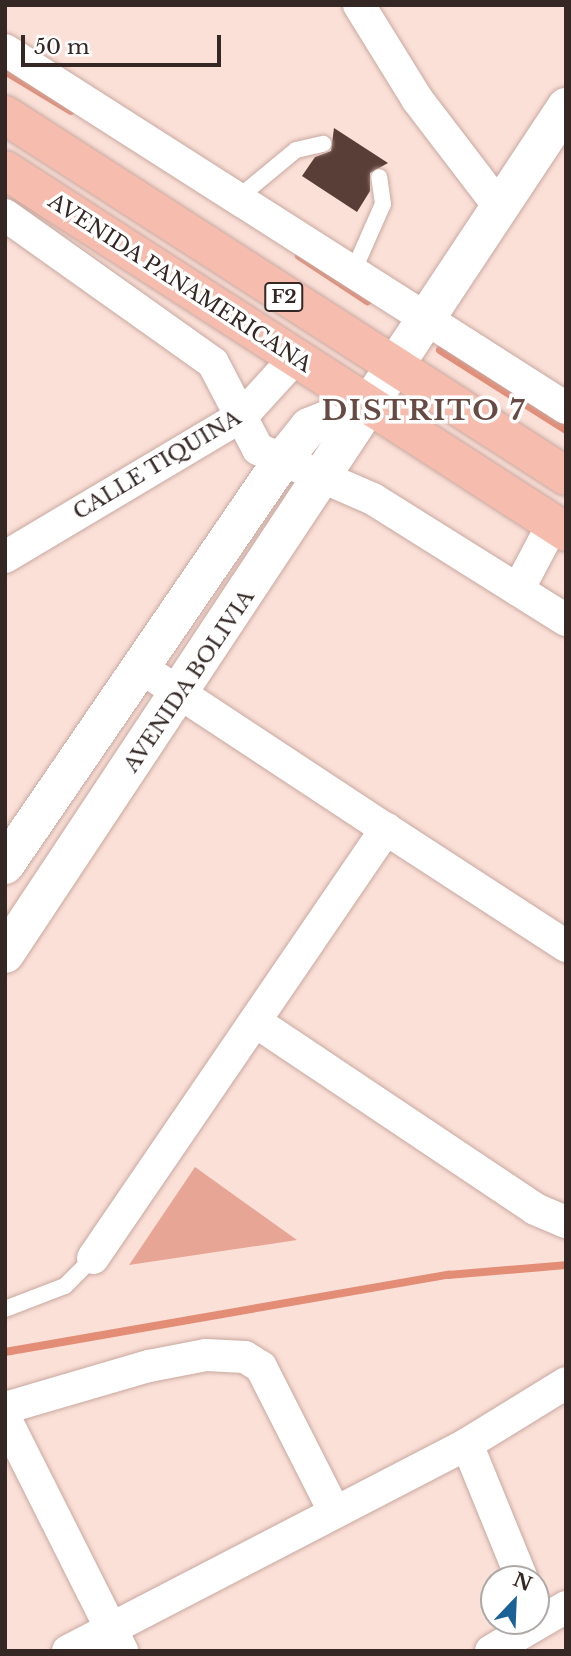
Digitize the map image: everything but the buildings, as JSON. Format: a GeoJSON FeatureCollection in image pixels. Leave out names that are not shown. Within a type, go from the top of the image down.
{"type":"FeatureCollection","features":[{"type":"Feature","properties":{"kind":"highway","name":"F2"},"geometry":{"type":"LineString","coordinates":[[5,115],[393,368],[566,476]]}},
{"type":"Feature","properties":{"kind":"highway","name":"AVENIDA PANAMERICANA"},"geometry":{"type":"LineString","coordinates":[[5,170],[559,528]]}},
{"type":"Feature","properties":{"kind":"street"},"geometry":{"type":"LineString","coordinates":[[359,5],[424,109],[498,205]]}},
{"type":"Feature","properties":{"kind":"street"},"geometry":{"type":"LineString","coordinates":[[5,50],[566,408]]}},
{"type":"Feature","properties":{"kind":"street","name":"AVENIDA BOLIVIA"},"geometry":{"type":"LineString","coordinates":[[5,954],[324,480],[367,404],[393,368],[424,315],[566,107]]}},
{"type":"Feature","properties":{"kind":"street"},"geometry":{"type":"LineString","coordinates":[[5,215],[214,363],[243,415],[258,449],[280,463],[373,499],[566,620]]}},
{"type":"Feature","properties":{"kind":"street","name":"CALLE TIQUINA"},"geometry":{"type":"LineString","coordinates":[[12,543],[243,415],[295,358]]}},
{"type":"Feature","properties":{"kind":"street"},"geometry":{"type":"LineString","coordinates":[[5,865],[143,669],[280,463],[309,427],[367,404]]}},
{"type":"Feature","properties":{"kind":"street"},"geometry":{"type":"LineString","coordinates":[[518,590],[559,528]]}},
{"type":"Feature","properties":{"kind":"street"},"geometry":{"type":"LineString","coordinates":[[143,669],[566,946]]}},
{"type":"Feature","properties":{"kind":"street"},"geometry":{"type":"LineString","coordinates":[[93,1258],[386,829]]}},
{"type":"Feature","properties":{"kind":"street"},"geometry":{"type":"LineString","coordinates":[[256,1022],[535,1209],[566,1222]]}},
{"type":"Feature","properties":{"kind":"street"},"geometry":{"type":"LineString","coordinates":[[5,1408],[149,1366],[206,1355],[246,1357],[261,1367],[334,1511]]}},
{"type":"Feature","properties":{"kind":"street"},"geometry":{"type":"LineString","coordinates":[[68,1651],[116,1639],[334,1511],[467,1444],[566,1383]]}},
{"type":"Feature","properties":{"kind":"street"},"geometry":{"type":"LineString","coordinates":[[5,1418],[116,1639]]}},
{"type":"Feature","properties":{"kind":"street"},"geometry":{"type":"LineString","coordinates":[[467,1444],[516,1565]]}},
{"type":"Feature","properties":{"kind":"street"},"geometry":{"type":"LineString","coordinates":[[550,1623],[566,1607]]}},
{"type":"Feature","properties":{"kind":"street"},"geometry":{"type":"LineString","coordinates":[[491,1651],[531,1635]]}},
{"type":"Feature","properties":{"kind":"lane"},"geometry":{"type":"LineString","coordinates":[[238,198],[296,150],[323,144]]}},
{"type":"Feature","properties":{"kind":"lane"},"geometry":{"type":"LineString","coordinates":[[353,272],[383,204],[379,177]]}},
{"type":"Feature","properties":{"kind":"lane"},"geometry":{"type":"LineString","coordinates":[[5,1309],[65,1286],[93,1258]]}},
{"type":"Feature","properties":{"kind":"shaded area"},"geometry":{"type":"Polygon","coordinates":[[[195,1167],[297,1240],[129,1265],[195,1167]]]}},
{"type":"Feature","properties":{"kind":"waterway"},"geometry":{"type":"LineString","coordinates":[[5,71],[71,111]]}},
{"type":"Feature","properties":{"kind":"waterway"},"geometry":{"type":"LineString","coordinates":[[299,256],[367,301]]}},
{"type":"Feature","properties":{"kind":"waterway"},"geometry":{"type":"LineString","coordinates":[[440,350],[566,430]]}},
{"type":"Feature","properties":{"kind":"waterway"},"geometry":{"type":"LineString","coordinates":[[5,1352],[448,1275],[566,1265]]}},
{"type":"Feature","properties":{"kind":"district","name":"DISTRITO 7"},"geometry":{"type":"Point","coordinates":[424,411]}}]}
